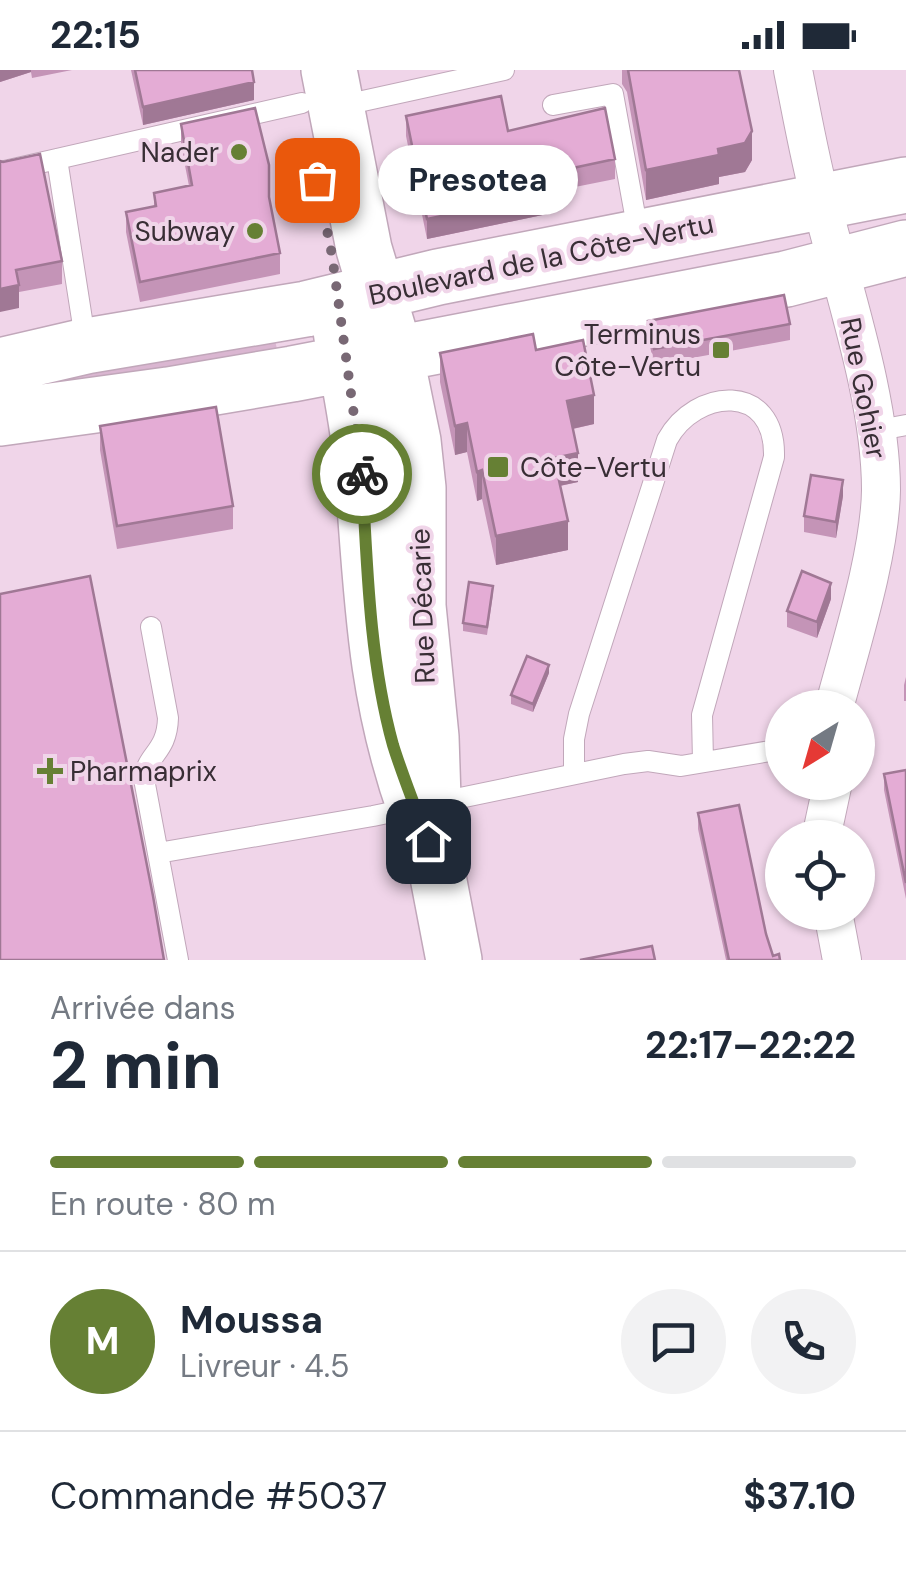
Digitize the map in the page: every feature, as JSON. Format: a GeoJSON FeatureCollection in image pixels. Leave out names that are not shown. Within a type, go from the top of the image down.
{"type":"FeatureCollection","features":[{"type":"Feature","properties":{"kind":"main road","name":"Rue Décarie"},"geometry":{"type":"LineString","coordinates":[[315,88],[364,249],[358,297],[371,358],[418,488],[418,606],[431,737],[423,804],[454,960]]}},
{"type":"Feature","properties":{"kind":"main road","name":"Boulevard de la Côte-Vertu"},"geometry":{"type":"LineString","coordinates":[[0,366],[906,186]]}},
{"type":"Feature","properties":{"kind":"main road"},"geometry":{"type":"LineString","coordinates":[[0,418],[168,395],[371,358],[786,278],[906,248]]}},
{"type":"Feature","properties":{"kind":"street","name":"Rue Gohier"},"geometry":{"type":"LineString","coordinates":[[793,70],[821,203],[860,351],[890,428],[877,525],[838,690]]}},
{"type":"Feature","properties":{"kind":"street"},"geometry":{"type":"LineString","coordinates":[[836,930],[842,960]]}},
{"type":"Feature","properties":{"kind":"lane"},"geometry":{"type":"LineString","coordinates":[[0,172],[315,88],[504,70]]}},
{"type":"Feature","properties":{"kind":"lane"},"geometry":{"type":"LineString","coordinates":[[553,105],[613,94],[639,239]]}},
{"type":"Feature","properties":{"kind":"lane"},"geometry":{"type":"LineString","coordinates":[[57,159],[86,346]]}},
{"type":"Feature","properties":{"kind":"lane"},"geometry":{"type":"LineString","coordinates":[[574,774],[574,739],[580,714],[667,440],[675,425],[693,410],[741,402],[758,410],[770,424],[774,457],[702,715],[703,762]]}},
{"type":"Feature","properties":{"kind":"lane"},"geometry":{"type":"LineString","coordinates":[[151,627],[168,718],[164,744],[150,760],[144,780],[178,960]]}},
{"type":"Feature","properties":{"kind":"lane"},"geometry":{"type":"LineString","coordinates":[[158,853],[648,761],[673,766],[765,752]]}},
{"type":"Feature","properties":{"kind":"shaded area"},"geometry":{"type":"Polygon","coordinates":[[[273,332],[277,349],[136,375],[19,388],[273,332]]]}},
{"type":"Feature","properties":{"kind":"building"},"geometry":{"type":"Polygon","coordinates":[[[135,70],[252,70],[254,82],[143,107],[135,70]]]}},
{"type":"Feature","properties":{"kind":"building"},"geometry":{"type":"Polygon","coordinates":[[[628,70],[739,70],[752,131],[745,143],[718,149],[719,155],[646,170],[628,70]]]}},
{"type":"Feature","properties":{"kind":"building"},"geometry":{"type":"Polygon","coordinates":[[[501,96],[508,131],[605,108],[615,159],[554,172],[555,178],[549,180],[552,193],[427,219],[406,116],[501,96]]]}},
{"type":"Feature","properties":{"kind":"building"},"geometry":{"type":"Polygon","coordinates":[[[255,108],[269,165],[269,197],[280,253],[140,282],[126,212],[156,206],[154,193],[192,185],[181,124],[255,108]]]}},
{"type":"Feature","properties":{"kind":"building"},"geometry":{"type":"Polygon","coordinates":[[[40,154],[62,261],[16,270],[19,285],[0,289],[0,161],[40,154]]]}},
{"type":"Feature","properties":{"kind":"building"},"geometry":{"type":"Polygon","coordinates":[[[784,295],[790,324],[654,349],[648,321],[784,295]]]}},
{"type":"Feature","properties":{"kind":"building"},"geometry":{"type":"Polygon","coordinates":[[[533,334],[536,350],[583,340],[594,395],[567,401],[578,453],[554,458],[568,521],[496,536],[467,423],[455,426],[440,353],[533,334]]]}},
{"type":"Feature","properties":{"kind":"building"},"geometry":{"type":"Polygon","coordinates":[[[216,407],[233,506],[117,526],[100,426],[216,407]]]}},
{"type":"Feature","properties":{"kind":"building"},"geometry":{"type":"Polygon","coordinates":[[[811,475],[843,480],[836,522],[804,516],[811,475]]]}},
{"type":"Feature","properties":{"kind":"building"},"geometry":{"type":"Polygon","coordinates":[[[802,571],[831,583],[817,622],[787,611],[802,571]]]}},
{"type":"Feature","properties":{"kind":"building"},"geometry":{"type":"Polygon","coordinates":[[[90,576],[164,960],[0,960],[0,594],[90,576]]]}},
{"type":"Feature","properties":{"kind":"building"},"geometry":{"type":"Polygon","coordinates":[[[469,582],[493,586],[487,627],[463,623],[469,582]]]}},
{"type":"Feature","properties":{"kind":"building"},"geometry":{"type":"Polygon","coordinates":[[[527,656],[549,665],[533,704],[511,695],[527,656]]]}},
{"type":"Feature","properties":{"kind":"building"},"geometry":{"type":"Polygon","coordinates":[[[906,770],[906,883],[884,774],[906,770]]]}},
{"type":"Feature","properties":{"kind":"building"},"geometry":{"type":"Polygon","coordinates":[[[739,805],[766,934],[773,956],[779,954],[780,960],[729,960],[698,813],[739,805]]]}},
{"type":"Feature","properties":{"kind":"building"},"geometry":{"type":"Polygon","coordinates":[[[652,946],[655,960],[580,960],[652,946]]]}},
{"type":"Feature","properties":{"kind":"way so far"},"geometry":{"type":"LineString","coordinates":[[317,180],[332,255],[362,474]]}},
{"type":"Feature","properties":{"kind":"place","name":"Nader"},"geometry":{"type":"Point","coordinates":[239,152]}},
{"type":"Feature","properties":{"kind":"place","name":"Presotea"},"geometry":{"type":"Point","coordinates":[317,180]}},
{"type":"Feature","properties":{"kind":"place","name":"Subway"},"geometry":{"type":"Point","coordinates":[255,231]}},
{"type":"Feature","properties":{"kind":"place","name":"Terminus Côte-Vertu"},"geometry":{"type":"Point","coordinates":[721,350]}},
{"type":"Feature","properties":{"kind":"place","name":"Côte-Vertu"},"geometry":{"type":"Point","coordinates":[498,467]}},
{"type":"Feature","properties":{"kind":"place","name":"Pharmaprix"},"geometry":{"type":"Point","coordinates":[50,771]}},
{"type":"Feature","properties":{"kind":"route"},"geometry":{"type":"LineString","coordinates":[[362,474],[368,584],[383,693],[393,745],[428,841]]}}]}
